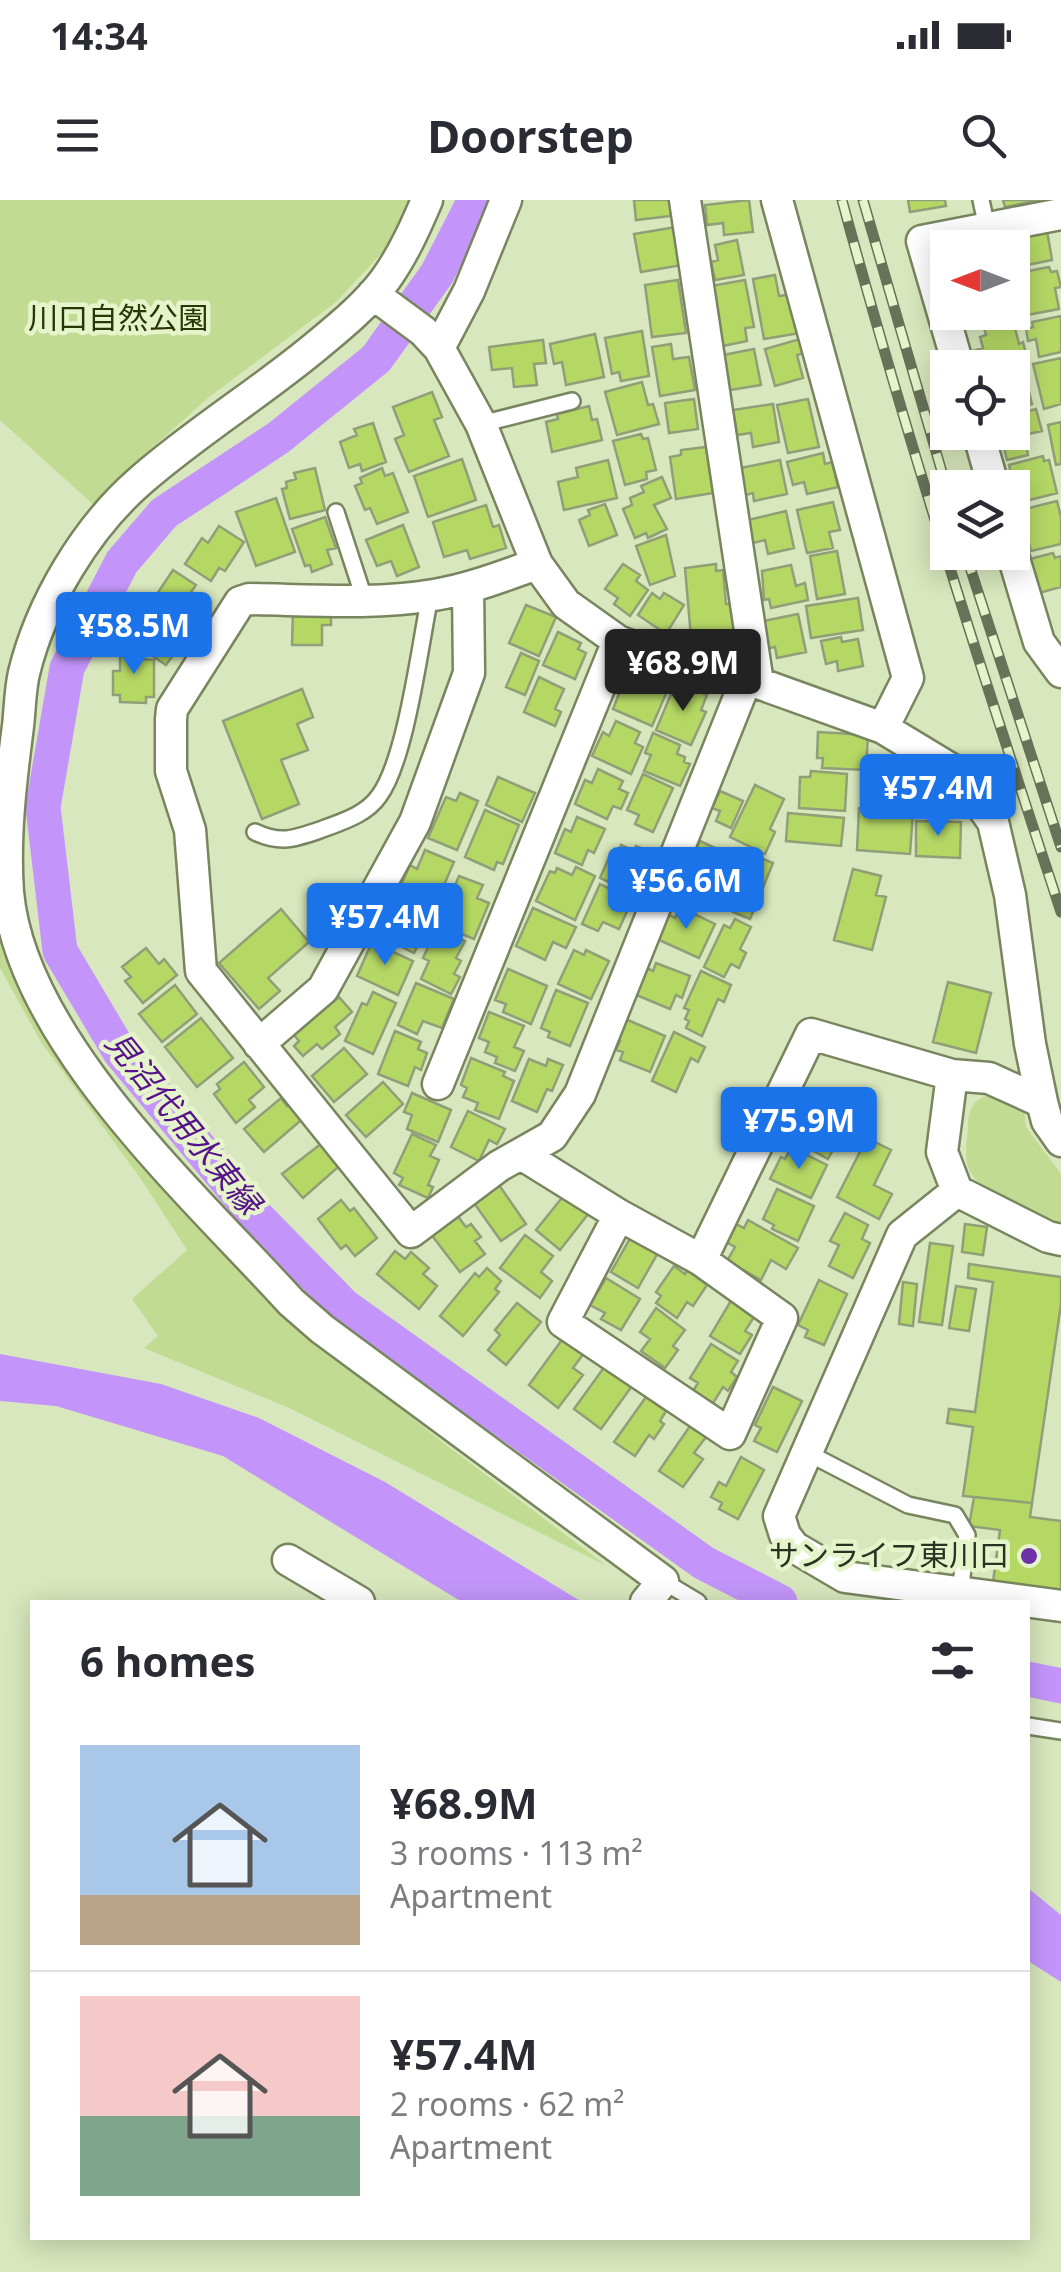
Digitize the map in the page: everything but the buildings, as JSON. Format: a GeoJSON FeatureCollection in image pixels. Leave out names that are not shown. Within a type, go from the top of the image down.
{"type":"FeatureCollection","features":[{"type":"Feature","properties":{"kind":"street"},"geometry":{"type":"LineString","coordinates":[[427,200],[381,300],[354,314],[272,383],[187,441],[136,485],[88,540],[50,603],[24,673],[12,770],[8,892],[25,963],[43,1002],[87,1071],[124,1119],[292,1302],[654,1592]]}},
{"type":"Feature","properties":{"kind":"street"},"geometry":{"type":"LineString","coordinates":[[431,339],[469,292],[506,200]]}},
{"type":"Feature","properties":{"kind":"street"},"geometry":{"type":"LineString","coordinates":[[537,564],[468,588],[430,596],[240,602],[172,709],[171,771],[190,830],[201,971],[410,1232],[498,1166],[552,1136],[580,1094],[752,681],[685,200]]}},
{"type":"Feature","properties":{"kind":"street"},"geometry":{"type":"LineString","coordinates":[[778,200],[908,678],[883,728]]}},
{"type":"Feature","properties":{"kind":"street"},"geometry":{"type":"LineString","coordinates":[[954,350],[922,241],[984,214],[1061,214]]}},
{"type":"Feature","properties":{"kind":"street"},"geometry":{"type":"LineString","coordinates":[[381,300],[431,339],[481,424],[537,564],[566,604],[618,641],[685,667],[752,681],[883,728],[959,774],[993,822],[1010,894],[1030,1044],[1042,1102],[1047,1121],[1060,1138]]}},
{"type":"Feature","properties":{"kind":"street"},"geometry":{"type":"LineString","coordinates":[[1020,570],[1050,635],[1061,672]]}},
{"type":"Feature","properties":{"kind":"street"},"geometry":{"type":"LineString","coordinates":[[259,1044],[323,989],[414,822],[469,673],[468,588]]}},
{"type":"Feature","properties":{"kind":"street"},"geometry":{"type":"LineString","coordinates":[[438,1084],[618,641]]}},
{"type":"Feature","properties":{"kind":"street"},"geometry":{"type":"LineString","coordinates":[[700,1260],[811,1034],[952,1075],[989,1078],[1042,1102]]}},
{"type":"Feature","properties":{"kind":"street"},"geometry":{"type":"LineString","coordinates":[[952,1075],[942,1152],[957,1192],[1061,1240]]}},
{"type":"Feature","properties":{"kind":"street"},"geometry":{"type":"LineString","coordinates":[[521,1154],[700,1260],[782,1318],[730,1434],[563,1322],[619,1215]]}},
{"type":"Feature","properties":{"kind":"street"},"geometry":{"type":"LineString","coordinates":[[957,1192],[902,1235],[780,1516],[784,1535],[794,1547],[845,1576],[1014,1600]]}},
{"type":"Feature","properties":{"kind":"street"},"geometry":{"type":"LineString","coordinates":[[288,1560],[356,1600]]}},
{"type":"Feature","properties":{"kind":"street"},"geometry":{"type":"LineString","coordinates":[[1030,1602],[1061,1606]]}},
{"type":"Feature","properties":{"kind":"lane"},"geometry":{"type":"LineString","coordinates":[[481,424],[572,401]]}},
{"type":"Feature","properties":{"kind":"lane"},"geometry":{"type":"LineString","coordinates":[[336,512],[365,601]]}},
{"type":"Feature","properties":{"kind":"lane"},"geometry":{"type":"LineString","coordinates":[[254,832],[273,840],[291,840],[352,818],[378,798],[395,766],[430,596]]}},
{"type":"Feature","properties":{"kind":"lane"},"geometry":{"type":"LineString","coordinates":[[806,1452],[908,1504],[955,1515],[967,1534],[960,1593]]}},
{"type":"Feature","properties":{"kind":"lane"},"geometry":{"type":"LineString","coordinates":[[654,1592],[689,1600]]}},
{"type":"Feature","properties":{"kind":"lane"},"geometry":{"type":"LineString","coordinates":[[1030,1726],[1061,1731]]}},
{"type":"Feature","properties":{"kind":"green space","name":"川口自然公園"},"geometry":{"type":"Polygon","coordinates":[[[0,200],[409,200],[392,242],[336,302],[208,398],[116,480],[97,508],[0,420],[0,200]]]}},
{"type":"Feature","properties":{"kind":"green space"},"geometry":{"type":"Polygon","coordinates":[[[0,934],[13,968],[213,1239],[270,1303],[446,1445],[607,1566],[287,1407],[144,1348],[158,1336],[132,1299],[187,1250],[141,1179],[41,1042],[0,968],[0,934]]]}},
{"type":"Feature","properties":{"kind":"green space"},"geometry":{"type":"Polygon","coordinates":[[[985,1096],[1012,1103],[1025,1114],[1026,1127],[1061,1174],[1061,1223],[1008,1202],[983,1186],[968,1167],[969,1116],[973,1105],[985,1096]]]}},
{"type":"Feature","properties":{"kind":"shaded area"},"geometry":{"type":"Polygon","coordinates":[[[0,1354],[161,1384],[259,1418],[385,1482],[579,1600],[459,1600],[223,1456],[56,1406],[0,1401],[0,1354]]]}},
{"type":"Feature","properties":{"kind":"shaded area"},"geometry":{"type":"Polygon","coordinates":[[[1030,1890],[1061,1915],[1061,1982],[1030,1962],[1030,1890]]]}},
{"type":"Feature","properties":{"kind":"waterway","name":"見沼代用水東縁"},"geometry":{"type":"LineString","coordinates":[[475,200],[437,274],[376,359],[278,438],[164,513],[122,562],[67,668],[43,807],[60,951],[120,1052],[257,1217],[344,1306],[704,1563],[776,1600]]}},
{"type":"Feature","properties":{"kind":"waterway","name":"見沼代用水東縁"},"geometry":{"type":"LineString","coordinates":[[1030,1679],[1061,1686]]}},
{"type":"Feature","properties":{"kind":"railway"},"geometry":{"type":"LineString","coordinates":[[842,200],[947,558],[1061,912]]}},
{"type":"Feature","properties":{"kind":"railway"},"geometry":{"type":"LineString","coordinates":[[863,200],[941,470]]}},
{"type":"Feature","properties":{"kind":"railway"},"geometry":{"type":"LineString","coordinates":[[971,570],[1061,847]]}},
{"type":"Feature","properties":{"kind":"place","name":"サンライフ東川口"},"geometry":{"type":"Point","coordinates":[1029,1556]}}]}
